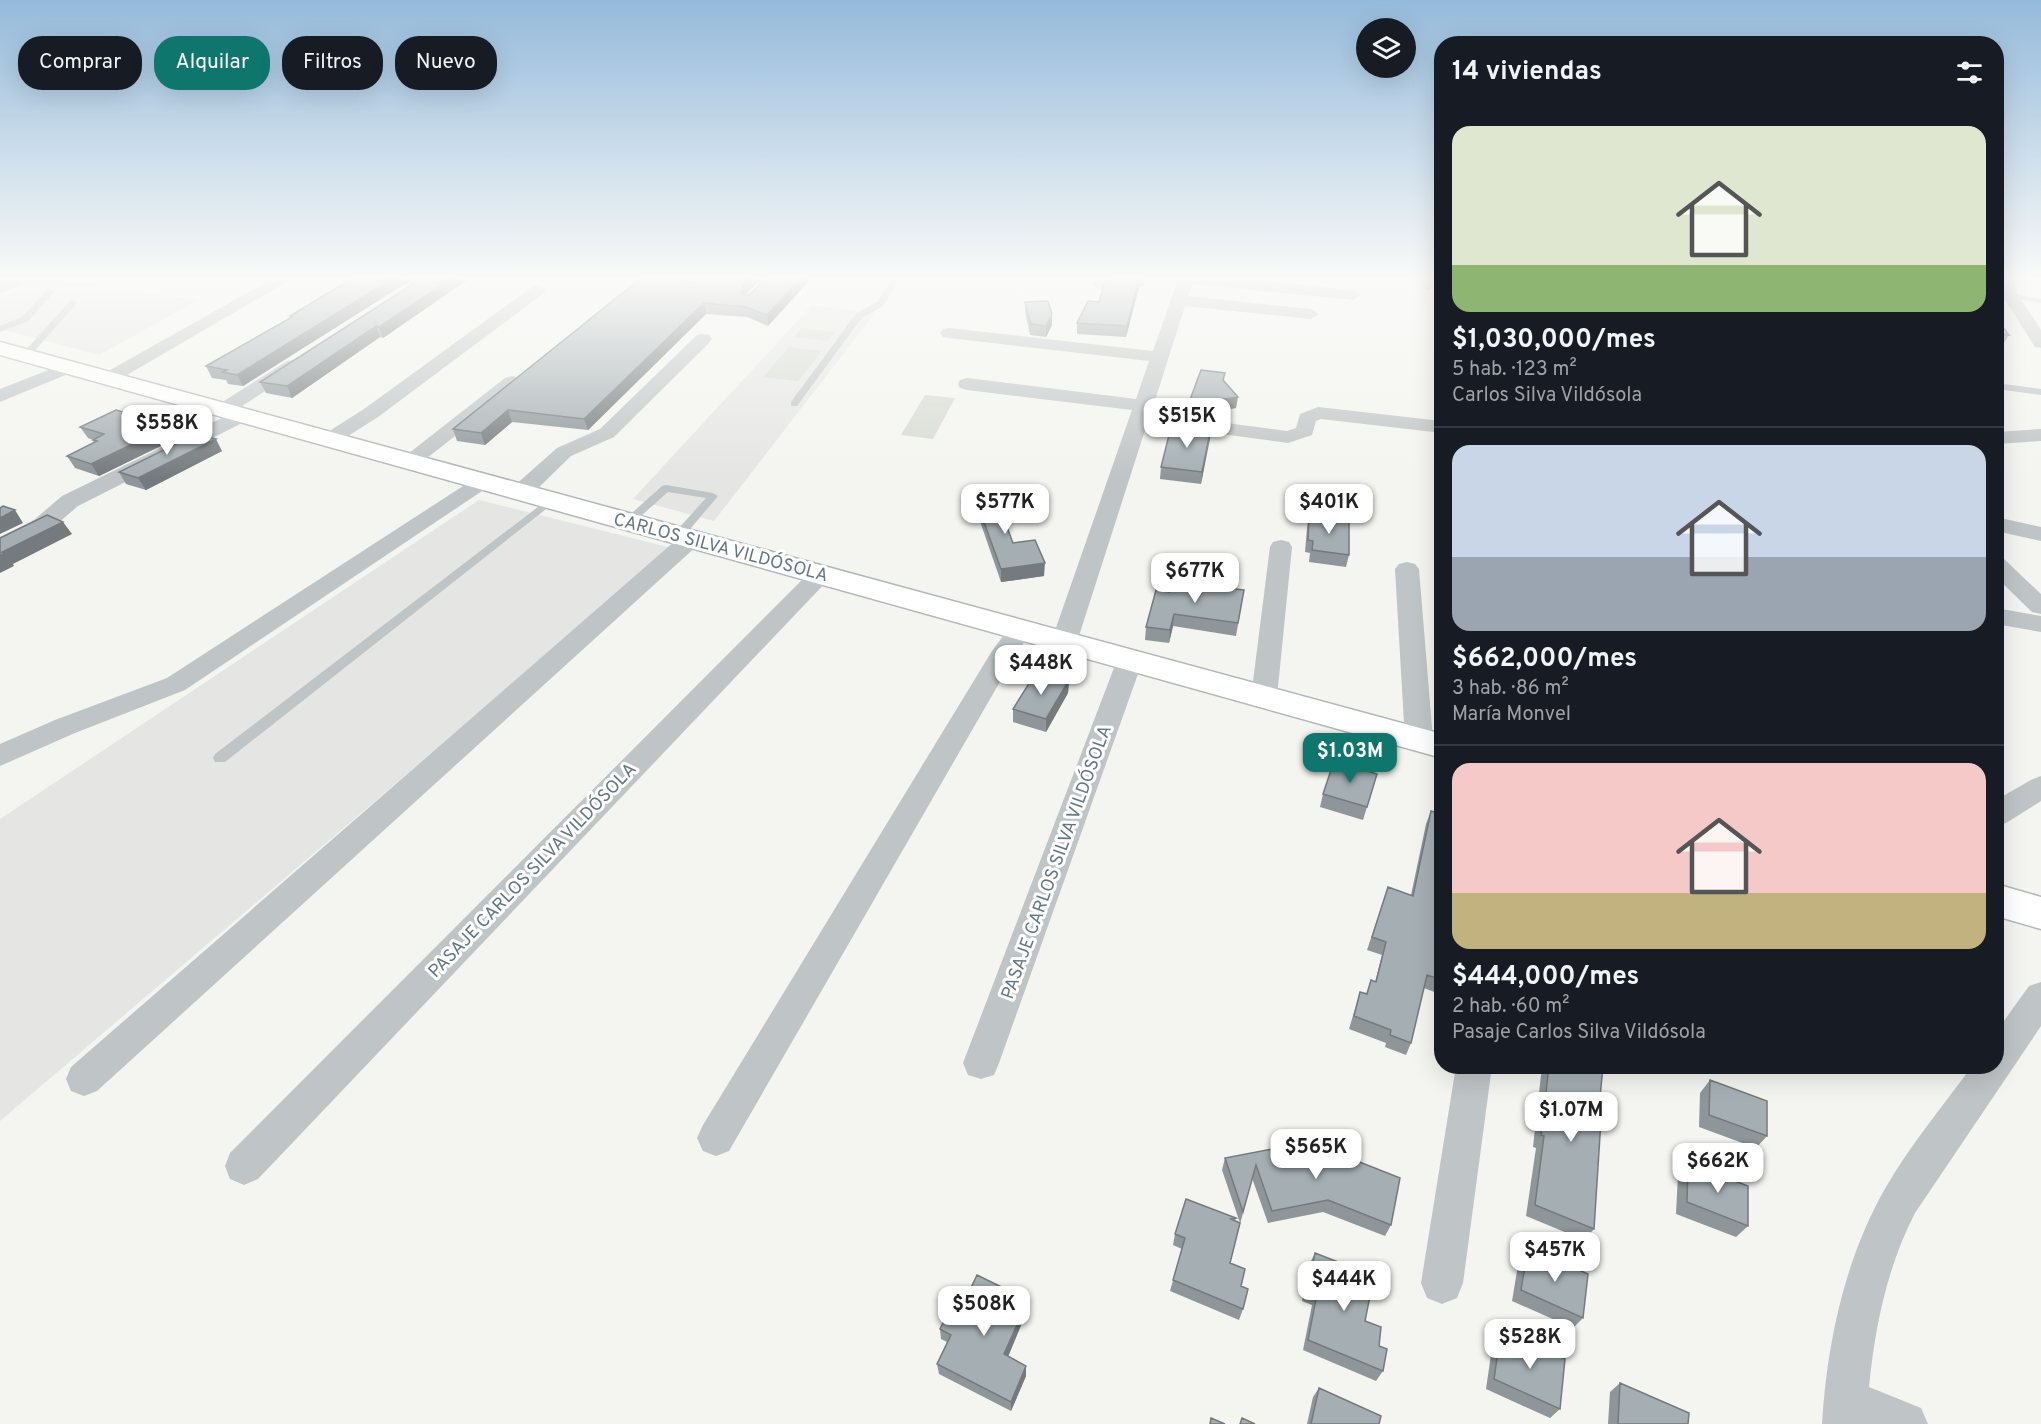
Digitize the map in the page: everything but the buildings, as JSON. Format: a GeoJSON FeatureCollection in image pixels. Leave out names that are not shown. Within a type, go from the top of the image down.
{"type":"FeatureCollection","features":[{"type":"Feature","properties":{"kind":"street"},"geometry":{"type":"LineString","coordinates":[[109,378],[166,345]]}},
{"type":"Feature","properties":{"kind":"street"},"geometry":{"type":"LineString","coordinates":[[330,439],[371,413],[463,345]]}},
{"type":"Feature","properties":{"kind":"street"},"geometry":{"type":"LineString","coordinates":[[521,492],[564,452],[607,433],[695,345]]}},
{"type":"Feature","properties":{"kind":"street"},"geometry":{"type":"LineString","coordinates":[[1059,345],[1161,357]]}},
{"type":"Feature","properties":{"kind":"street"},"geometry":{"type":"LineString","coordinates":[[1064,642],[1165,345]]}},
{"type":"Feature","properties":{"kind":"street","name":"CARLOS SILVA VILDÓSOLA"},"geometry":{"type":"LineString","coordinates":[[13,351],[1430,743]]}},
{"type":"Feature","properties":{"kind":"street"},"geometry":{"type":"LineString","coordinates":[[0,546],[42,525],[70,501],[233,412],[304,358]]}},
{"type":"Feature","properties":{"kind":"street"},"geometry":{"type":"LineString","coordinates":[[0,396],[69,367]]}},
{"type":"Feature","properties":{"kind":"street"},"geometry":{"type":"LineString","coordinates":[[411,461],[530,368]]}},
{"type":"Feature","properties":{"kind":"street"},"geometry":{"type":"LineString","coordinates":[[967,384],[1288,437],[1305,431],[1307,418],[1318,413],[1434,426]]}},
{"type":"Feature","properties":{"kind":"street"},"geometry":{"type":"LineString","coordinates":[[2004,438],[2041,435]]}},
{"type":"Feature","properties":{"kind":"street"},"geometry":{"type":"LineString","coordinates":[[2018,437],[2041,451]]}},
{"type":"Feature","properties":{"kind":"street"},"geometry":{"type":"LineString","coordinates":[[0,756],[36,737],[127,706],[176,684],[484,481]]}},
{"type":"Feature","properties":{"kind":"street"},"geometry":{"type":"LineString","coordinates":[[2004,526],[2041,534]]}},
{"type":"Feature","properties":{"kind":"street"},"geometry":{"type":"LineString","coordinates":[[84,1078],[692,539]]}},
{"type":"Feature","properties":{"kind":"street"},"geometry":{"type":"LineString","coordinates":[[1264,697],[1281,546]]}},
{"type":"Feature","properties":{"kind":"street"},"geometry":{"type":"LineString","coordinates":[[1407,569],[1430,743]]}},
{"type":"Feature","properties":{"kind":"street"},"geometry":{"type":"LineString","coordinates":[[2004,572],[2041,607]]}},
{"type":"Feature","properties":{"kind":"street","name":"PASAJE CARLOS SILVA VILDÓSOLA"},"geometry":{"type":"LineString","coordinates":[[244,1166],[821,574]]}},
{"type":"Feature","properties":{"kind":"street"},"geometry":{"type":"LineString","coordinates":[[2004,617],[2041,624]]}},
{"type":"Feature","properties":{"kind":"street"},"geometry":{"type":"LineString","coordinates":[[716,1138],[1005,651],[1021,630]]}},
{"type":"Feature","properties":{"kind":"street","name":"PASAJE CARLOS SILVA VILDÓSOLA"},"geometry":{"type":"LineString","coordinates":[[981,1064],[1130,660]]}},
{"type":"Feature","properties":{"kind":"street"},"geometry":{"type":"LineString","coordinates":[[2004,810],[2041,787]]}},
{"type":"Feature","properties":{"kind":"street"},"geometry":{"type":"LineString","coordinates":[[2004,902],[2041,913]]}},
{"type":"Feature","properties":{"kind":"street"},"geometry":{"type":"LineString","coordinates":[[2004,1051],[2041,998]]}},
{"type":"Feature","properties":{"kind":"street"},"geometry":{"type":"LineString","coordinates":[[1442,1283],[1473,1074]]}},
{"type":"Feature","properties":{"kind":"street"},"geometry":{"type":"LineString","coordinates":[[1905,1424],[1845,1412],[1859,1308],[1872,1262],[1900,1200],[1987,1074]]}},
{"type":"Feature","properties":{"kind":"lane"},"geometry":{"type":"LineString","coordinates":[[794,404],[837,345]]}},
{"type":"Feature","properties":{"kind":"lane"},"geometry":{"type":"LineString","coordinates":[[2004,387],[2041,392]]}},
{"type":"Feature","properties":{"kind":"lane"},"geometry":{"type":"LineString","coordinates":[[629,521],[666,488],[713,496],[685,528],[692,539]]}},
{"type":"Feature","properties":{"kind":"lane"},"geometry":{"type":"LineString","coordinates":[[220,758],[551,500]]}},
{"type":"Feature","properties":{"kind":"shaded area"},"geometry":{"type":"Polygon","coordinates":[[[63,345],[116,345],[99,355],[63,345]]]}},
{"type":"Feature","properties":{"kind":"shaded area"},"geometry":{"type":"Polygon","coordinates":[[[775,345],[850,345],[714,521],[633,499],[775,345]]]}},
{"type":"Feature","properties":{"kind":"shaded area"},"geometry":{"type":"Polygon","coordinates":[[[789,347],[822,351],[798,381],[763,377],[789,347]]]}},
{"type":"Feature","properties":{"kind":"shaded area"},"geometry":{"type":"Polygon","coordinates":[[[925,395],[955,398],[933,439],[901,435],[925,395]]]}},
{"type":"Feature","properties":{"kind":"shaded area"},"geometry":{"type":"Polygon","coordinates":[[[479,500],[672,548],[0,1121],[0,819],[479,500]]]}}]}
